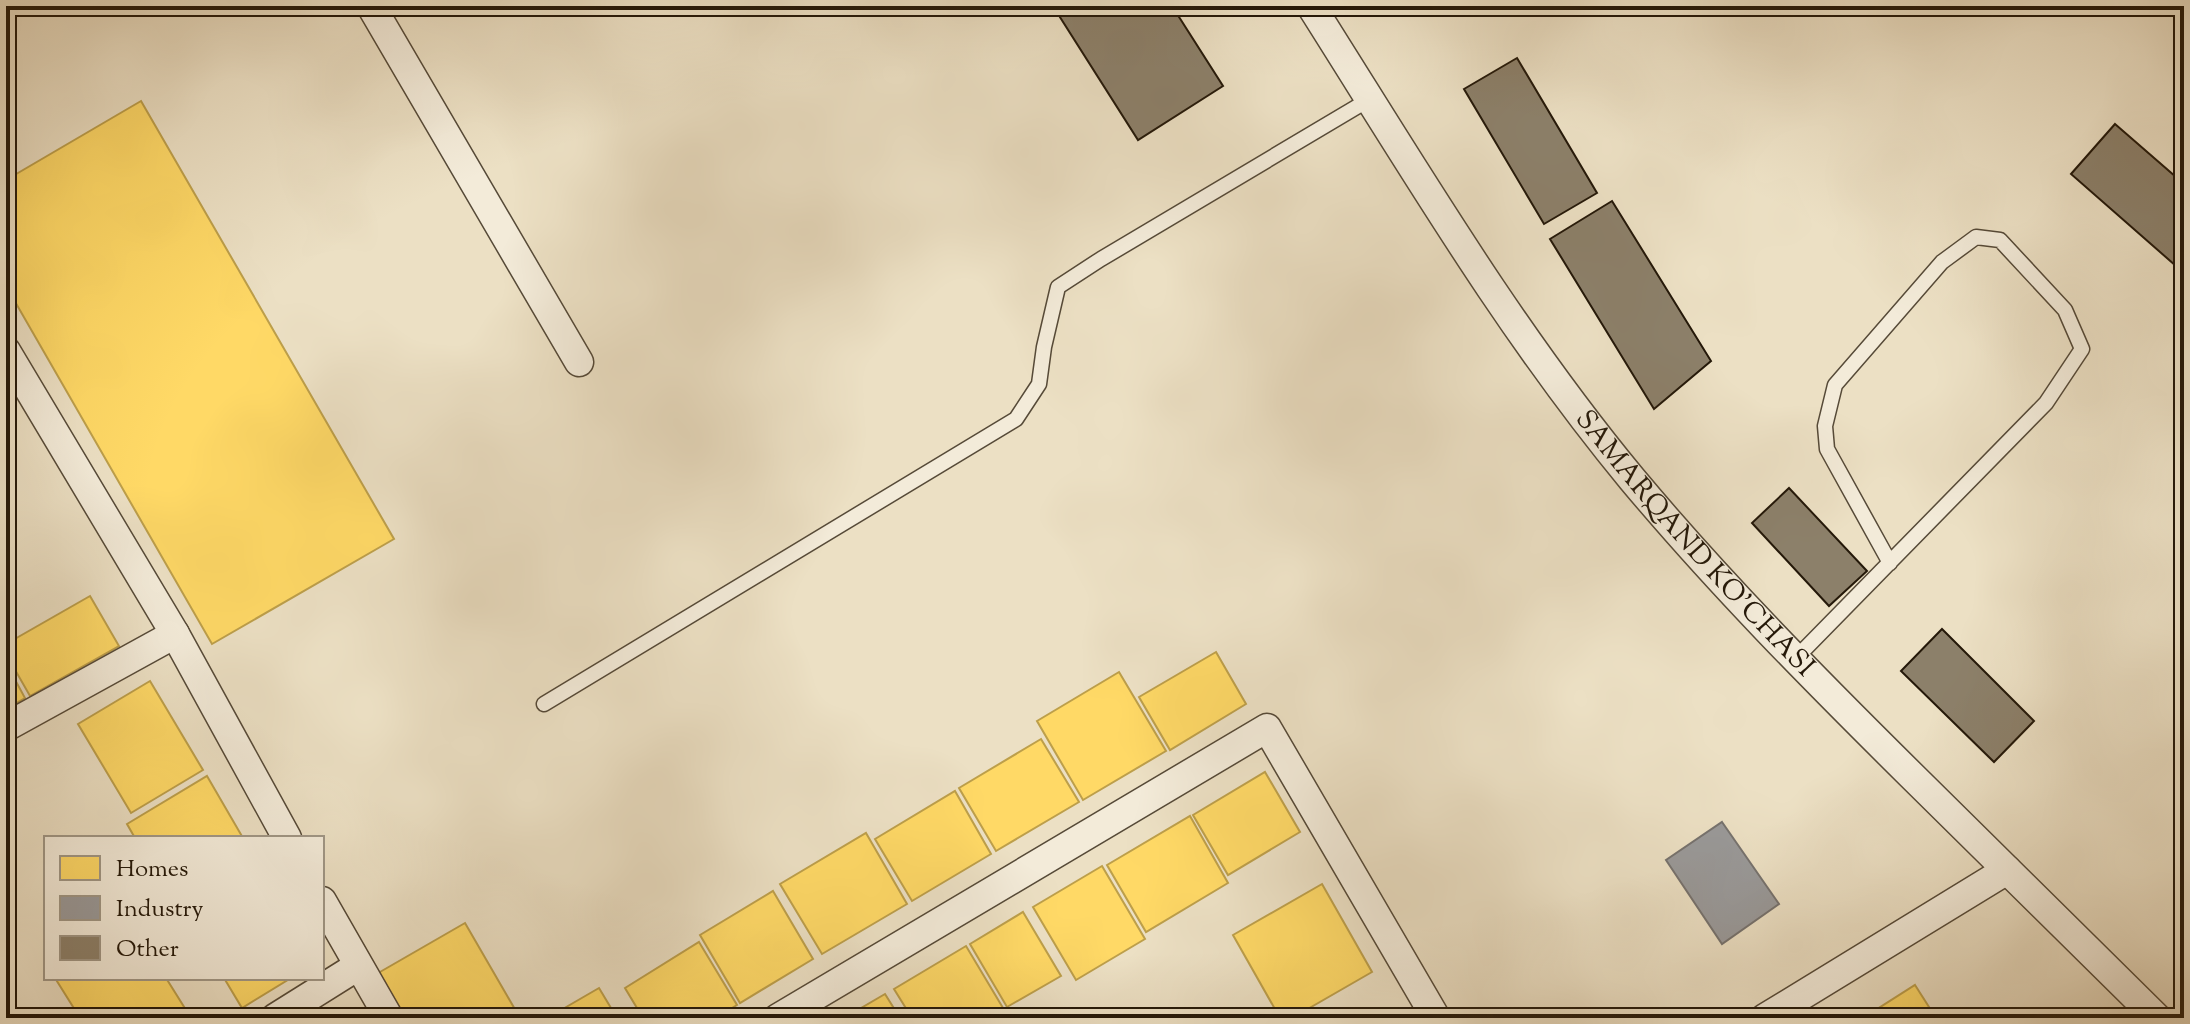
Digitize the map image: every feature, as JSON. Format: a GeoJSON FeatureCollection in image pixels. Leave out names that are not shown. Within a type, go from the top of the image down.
{"type":"FeatureCollection","features":[{"type":"Feature","properties":{"kind":"street"},"geometry":{"type":"LineString","coordinates":[[371,6],[579,362]]}},
{"type":"Feature","properties":{"kind":"street","name":"SAMARQAND KO'CHASI"},"geometry":{"type":"LineString","coordinates":[[1311,6],[1490,288],[1585,419],[1672,525],[1795,659],[2157,1018]]}},
{"type":"Feature","properties":{"kind":"street"},"geometry":{"type":"LineString","coordinates":[[6,351],[175,634],[286,836]]}},
{"type":"Feature","properties":{"kind":"street"},"geometry":{"type":"LineString","coordinates":[[6,727],[175,634]]}},
{"type":"Feature","properties":{"kind":"street"},"geometry":{"type":"LineString","coordinates":[[778,1018],[1267,728],[1436,1018]]}},
{"type":"Feature","properties":{"kind":"street"},"geometry":{"type":"LineString","coordinates":[[1765,1018],[2007,870]]}},
{"type":"Feature","properties":{"kind":"street"},"geometry":{"type":"LineString","coordinates":[[324,905],[389,1018]]}},
{"type":"Feature","properties":{"kind":"street"},"geometry":{"type":"LineString","coordinates":[[275,1018],[358,966]]}},
{"type":"Feature","properties":{"kind":"lane"},"geometry":{"type":"LineString","coordinates":[[544,704],[1016,419],[1039,384],[1058,287],[1370,99]]}},
{"type":"Feature","properties":{"kind":"lane"},"geometry":{"type":"LineString","coordinates":[[1795,659],[1890,563],[2046,403],[2082,349],[2065,310],[2000,240],[1976,237],[1942,262],[1835,385],[1825,426],[1827,449],[1890,563]]}},
{"type":"Feature","properties":{"kind":"building: Homes"},"geometry":{"type":"Polygon","coordinates":[[[141,101],[394,539],[212,644],[6,286],[6,180],[141,101]]]}},
{"type":"Feature","properties":{"kind":"building: Homes"},"geometry":{"type":"Polygon","coordinates":[[[90,596],[119,646],[30,696],[6,654],[6,644],[90,596]]]}},
{"type":"Feature","properties":{"kind":"building: Homes"},"geometry":{"type":"Polygon","coordinates":[[[1216,652],[1246,704],[1170,750],[1139,697],[1216,652]]]}},
{"type":"Feature","properties":{"kind":"building: Homes"},"geometry":{"type":"Polygon","coordinates":[[[6,663],[25,698],[6,709],[6,663]]]}},
{"type":"Feature","properties":{"kind":"building: Homes"},"geometry":{"type":"Polygon","coordinates":[[[1119,672],[1166,751],[1083,800],[1037,721],[1119,672]]]}},
{"type":"Feature","properties":{"kind":"building: Homes"},"geometry":{"type":"Polygon","coordinates":[[[150,681],[203,770],[131,813],[78,724],[150,681]]]}},
{"type":"Feature","properties":{"kind":"building: Homes"},"geometry":{"type":"Polygon","coordinates":[[[1041,739],[1079,802],[996,851],[959,788],[1041,739]]]}},
{"type":"Feature","properties":{"kind":"building: Homes"},"geometry":{"type":"Polygon","coordinates":[[[1265,772],[1300,832],[1228,875],[1193,815],[1265,772]]]}},
{"type":"Feature","properties":{"kind":"building: Homes"},"geometry":{"type":"Polygon","coordinates":[[[207,776],[242,836],[134,836],[127,824],[207,776]]]}},
{"type":"Feature","properties":{"kind":"building: Homes"},"geometry":{"type":"Polygon","coordinates":[[[955,791],[991,854],[912,901],[875,839],[955,791]]]}},
{"type":"Feature","properties":{"kind":"building: Homes"},"geometry":{"type":"Polygon","coordinates":[[[1190,816],[1228,883],[1146,932],[1107,865],[1190,816]]]}},
{"type":"Feature","properties":{"kind":"building: Homes"},"geometry":{"type":"Polygon","coordinates":[[[866,833],[907,904],[822,954],[780,884],[866,833]]]}},
{"type":"Feature","properties":{"kind":"building: Homes"},"geometry":{"type":"Polygon","coordinates":[[[1102,866],[1145,939],[1076,980],[1033,907],[1102,866]]]}},
{"type":"Feature","properties":{"kind":"building: Homes"},"geometry":{"type":"Polygon","coordinates":[[[1322,884],[1372,972],[1292,1018],[1280,1018],[1233,935],[1322,884]]]}},
{"type":"Feature","properties":{"kind":"building: Homes"},"geometry":{"type":"Polygon","coordinates":[[[773,891],[813,959],[740,1003],[700,935],[773,891]]]}},
{"type":"Feature","properties":{"kind":"building: Homes"},"geometry":{"type":"Polygon","coordinates":[[[1023,912],[1061,976],[1007,1007],[970,944],[1023,912]]]}},
{"type":"Feature","properties":{"kind":"building: Homes"},"geometry":{"type":"Polygon","coordinates":[[[465,923],[520,1018],[398,1018],[373,976],[465,923]]]}},
{"type":"Feature","properties":{"kind":"building: Homes"},"geometry":{"type":"Polygon","coordinates":[[[699,942],[737,1005],[715,1018],[643,1018],[625,988],[699,942]]]}},
{"type":"Feature","properties":{"kind":"building: Homes"},"geometry":{"type":"Polygon","coordinates":[[[966,946],[1009,1018],[912,1018],[894,989],[966,946]]]}},
{"type":"Feature","properties":{"kind":"building: Homes"},"geometry":{"type":"Polygon","coordinates":[[[56,980],[167,980],[191,1018],[80,1018],[56,980]]]}},
{"type":"Feature","properties":{"kind":"building: Homes"},"geometry":{"type":"Polygon","coordinates":[[[225,980],[288,980],[242,1008],[225,980]]]}},
{"type":"Feature","properties":{"kind":"building: Homes"},"geometry":{"type":"Polygon","coordinates":[[[1915,985],[1936,1018],[1863,1018],[1915,985]]]}},
{"type":"Feature","properties":{"kind":"building: Homes"},"geometry":{"type":"Polygon","coordinates":[[[599,988],[617,1018],[549,1018],[549,1017],[599,988]]]}},
{"type":"Feature","properties":{"kind":"building: Homes"},"geometry":{"type":"Polygon","coordinates":[[[885,994],[900,1018],[844,1018],[885,994]]]}},
{"type":"Feature","properties":{"kind":"building: Industry"},"geometry":{"type":"Polygon","coordinates":[[[1722,822],[1779,904],[1722,944],[1666,860],[1722,822]]]}},
{"type":"Feature","properties":{"kind":"building: Other"},"geometry":{"type":"Polygon","coordinates":[[[1070,6],[1172,6],[1223,86],[1138,140],[1058,14],[1070,6]]]}},
{"type":"Feature","properties":{"kind":"building: Other"},"geometry":{"type":"Polygon","coordinates":[[[1517,58],[1597,193],[1544,224],[1464,89],[1517,58]]]}},
{"type":"Feature","properties":{"kind":"building: Other"},"geometry":{"type":"Polygon","coordinates":[[[2115,124],[2184,184],[2184,273],[2071,174],[2115,124]]]}},
{"type":"Feature","properties":{"kind":"building: Other"},"geometry":{"type":"Polygon","coordinates":[[[1612,201],[1711,361],[1654,409],[1550,239],[1612,201]]]}},
{"type":"Feature","properties":{"kind":"building: Other"},"geometry":{"type":"Polygon","coordinates":[[[1789,488],[1867,571],[1829,606],[1752,523],[1789,488]]]}},
{"type":"Feature","properties":{"kind":"building: Other"},"geometry":{"type":"Polygon","coordinates":[[[1942,629],[2034,721],[1994,762],[1901,671],[1942,629]]]}},
{"type":"Feature","properties":{"kind":"railway"},"geometry":{"type":"LineString","coordinates":[[2170,6],[2184,19]]}}]}
